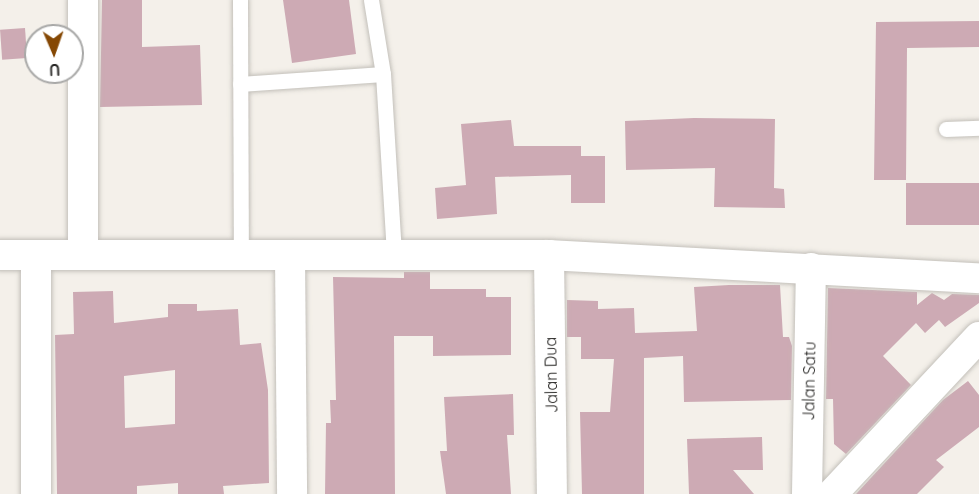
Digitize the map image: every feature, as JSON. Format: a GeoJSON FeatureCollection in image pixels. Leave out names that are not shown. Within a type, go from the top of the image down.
{"type":"FeatureCollection","features":[{"type":"Feature","properties":{"kind":"street"},"geometry":{"type":"LineString","coordinates":[[83,0],[83,254]]}},
{"type":"Feature","properties":{"kind":"street"},"geometry":{"type":"LineString","coordinates":[[0,255],[549,255],[979,278]]}},
{"type":"Feature","properties":{"kind":"street"},"geometry":{"type":"LineString","coordinates":[[290,255],[292,494]]}},
{"type":"Feature","properties":{"kind":"street","name":"Jalan Dua"},"geometry":{"type":"LineString","coordinates":[[549,255],[552,494]]}},
{"type":"Feature","properties":{"kind":"street"},"geometry":{"type":"LineString","coordinates":[[36,256],[36,494]]}},
{"type":"Feature","properties":{"kind":"street","name":"Jalan Satu"},"geometry":{"type":"LineString","coordinates":[[807,494],[811,268]]}},
{"type":"Feature","properties":{"kind":"street"},"geometry":{"type":"LineString","coordinates":[[832,494],[979,337]]}},
{"type":"Feature","properties":{"kind":"lane"},"geometry":{"type":"LineString","coordinates":[[240,0],[241,255]]}},
{"type":"Feature","properties":{"kind":"lane"},"geometry":{"type":"LineString","coordinates":[[371,0],[383,74],[394,254]]}},
{"type":"Feature","properties":{"kind":"lane"},"geometry":{"type":"LineString","coordinates":[[240,84],[383,74]]}},
{"type":"Feature","properties":{"kind":"lane"},"geometry":{"type":"LineString","coordinates":[[946,129],[979,128]]}},
{"type":"Feature","properties":{"kind":"building"},"geometry":{"type":"Polygon","coordinates":[[[102,0],[142,0],[142,47],[200,45],[202,105],[100,107],[102,0]]]}},
{"type":"Feature","properties":{"kind":"building"},"geometry":{"type":"Polygon","coordinates":[[[283,0],[349,0],[356,54],[292,63],[283,0]]]}},
{"type":"Feature","properties":{"kind":"building"},"geometry":{"type":"Polygon","coordinates":[[[979,21],[979,47],[907,48],[906,180],[874,180],[876,22],[979,21]]]}},
{"type":"Feature","properties":{"kind":"building"},"geometry":{"type":"Polygon","coordinates":[[[24,28],[24,58],[2,60],[0,30],[24,28]]]}},
{"type":"Feature","properties":{"kind":"building"},"geometry":{"type":"Polygon","coordinates":[[[694,118],[775,119],[774,188],[784,189],[785,208],[714,207],[715,168],[626,170],[625,121],[694,118]]]}},
{"type":"Feature","properties":{"kind":"building"},"geometry":{"type":"Polygon","coordinates":[[[511,120],[514,146],[581,146],[581,156],[605,156],[605,203],[571,203],[571,175],[495,177],[497,214],[437,219],[435,188],[466,185],[461,124],[511,120]]]}},
{"type":"Feature","properties":{"kind":"building"},"geometry":{"type":"Polygon","coordinates":[[[906,183],[979,183],[979,225],[906,225],[906,183]]]}},
{"type":"Feature","properties":{"kind":"building"},"geometry":{"type":"Polygon","coordinates":[[[404,272],[430,272],[430,289],[486,289],[486,297],[511,297],[511,355],[433,356],[433,336],[394,336],[395,494],[325,494],[326,423],[331,423],[330,400],[336,400],[333,277],[404,278],[404,272]]]}},
{"type":"Feature","properties":{"kind":"building"},"geometry":{"type":"Polygon","coordinates":[[[780,285],[783,337],[789,337],[792,346],[791,400],[684,402],[683,356],[644,358],[644,494],[582,494],[580,412],[610,412],[614,359],[581,359],[581,337],[567,337],[567,300],[598,301],[598,309],[634,308],[635,333],[697,331],[694,287],[780,285]]]}},
{"type":"Feature","properties":{"kind":"building"},"geometry":{"type":"Polygon","coordinates":[[[828,288],[917,292],[917,305],[932,293],[944,300],[952,294],[979,295],[979,303],[945,327],[939,320],[925,333],[916,323],[883,356],[911,385],[846,454],[834,444],[833,399],[826,399],[828,288]]]}},
{"type":"Feature","properties":{"kind":"building"},"geometry":{"type":"Polygon","coordinates":[[[113,291],[114,323],[168,317],[168,304],[197,304],[197,311],[238,309],[240,345],[261,343],[268,390],[269,483],[223,486],[224,494],[178,494],[178,483],[137,486],[137,494],[57,494],[55,335],[74,334],[73,292],[113,291]],[[175,370],[124,376],[125,428],[175,424],[175,370]]]}},
{"type":"Feature","properties":{"kind":"building"},"geometry":{"type":"Polygon","coordinates":[[[968,381],[979,395],[979,427],[936,460],[944,467],[917,494],[856,494],[943,400],[968,381]]]}},
{"type":"Feature","properties":{"kind":"building"},"geometry":{"type":"Polygon","coordinates":[[[513,394],[514,435],[507,435],[511,494],[446,494],[440,451],[447,451],[444,397],[513,394]]]}},
{"type":"Feature","properties":{"kind":"building"},"geometry":{"type":"Polygon","coordinates":[[[762,437],[763,470],[733,470],[754,494],[689,494],[687,439],[762,437]]]}}]}
